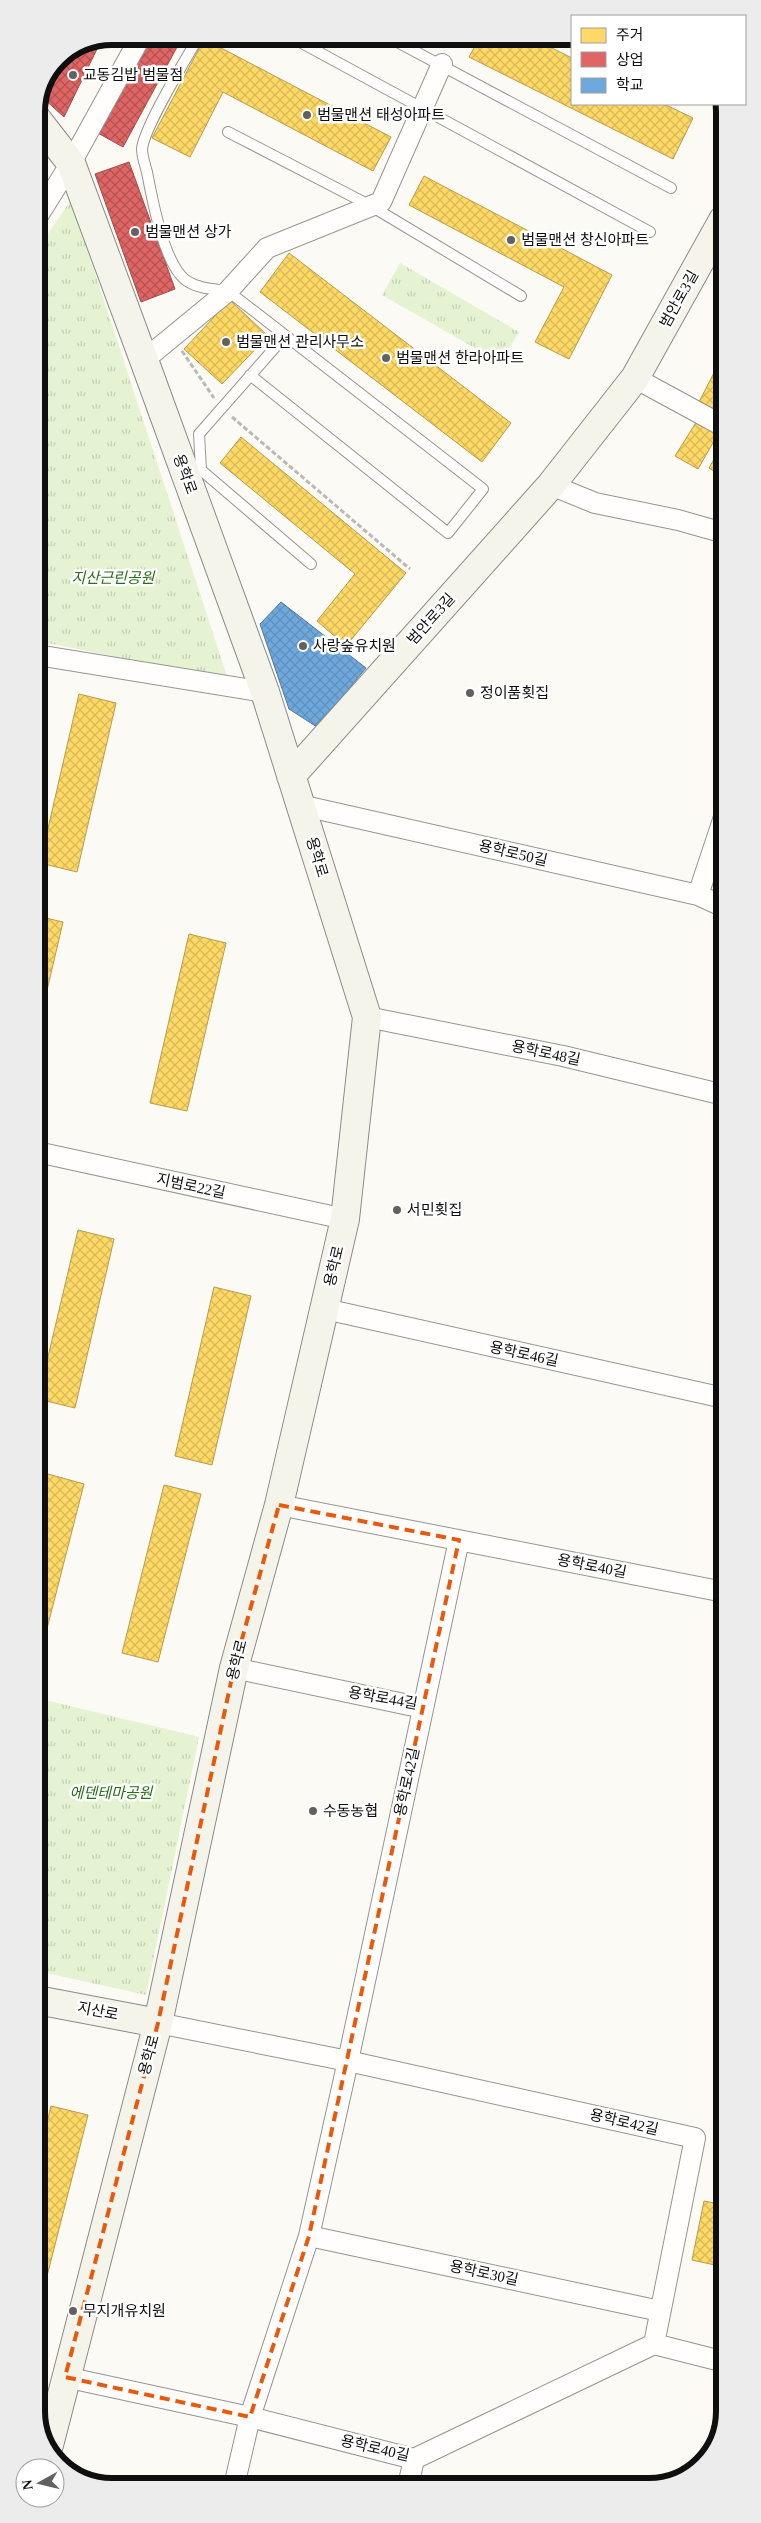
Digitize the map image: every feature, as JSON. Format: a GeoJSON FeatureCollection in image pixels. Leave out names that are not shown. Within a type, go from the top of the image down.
{"type":"FeatureCollection","features":[{"type":"Feature","properties":{"kind":"street"},"geometry":{"type":"LineString","coordinates":[[45,205],[71,163],[135,45]]}},
{"type":"Feature","properties":{"kind":"street"},"geometry":{"type":"LineString","coordinates":[[144,360],[228,291],[267,248],[382,202],[442,64]]}},
{"type":"Feature","properties":{"kind":"street","name":"용학로"},"geometry":{"type":"LineString","coordinates":[[45,130],[71,163],[265,692],[367,1017],[345,1219],[325,1309],[279,1505],[234,1668],[158,2023],[51,2437]]}},
{"type":"Feature","properties":{"kind":"street","name":"범안로3길"},"geometry":{"type":"LineString","coordinates":[[291,776],[551,485],[635,378],[716,233]]}},
{"type":"Feature","properties":{"kind":"street"},"geometry":{"type":"LineString","coordinates":[[635,378],[716,422]]}},
{"type":"Feature","properties":{"kind":"street"},"geometry":{"type":"LineString","coordinates":[[551,485],[595,503],[678,520],[716,531]]}},
{"type":"Feature","properties":{"kind":"street"},"geometry":{"type":"LineString","coordinates":[[45,657],[265,692]]}},
{"type":"Feature","properties":{"kind":"street","name":"용학로50길"},"geometry":{"type":"LineString","coordinates":[[300,805],[698,895],[716,903]]}},
{"type":"Feature","properties":{"kind":"street"},"geometry":{"type":"LineString","coordinates":[[698,895],[716,841]]}},
{"type":"Feature","properties":{"kind":"street","name":"용학로48길"},"geometry":{"type":"LineString","coordinates":[[367,1017],[564,1056],[716,1094]]}},
{"type":"Feature","properties":{"kind":"street","name":"지범로22길"},"geometry":{"type":"LineString","coordinates":[[45,1154],[345,1219]]}},
{"type":"Feature","properties":{"kind":"street","name":"용학로46길"},"geometry":{"type":"LineString","coordinates":[[325,1309],[716,1396]]}},
{"type":"Feature","properties":{"kind":"street","name":"용학로40길"},"geometry":{"type":"LineString","coordinates":[[279,1505],[716,1590]]}},
{"type":"Feature","properties":{"kind":"street","name":"용학로44길"},"geometry":{"type":"LineString","coordinates":[[234,1668],[423,1708],[459,1540]]}},
{"type":"Feature","properties":{"kind":"street","name":"용학로42길"},"geometry":{"type":"LineString","coordinates":[[348,2061],[423,1708]]}},
{"type":"Feature","properties":{"kind":"street","name":"지산로"},"geometry":{"type":"LineString","coordinates":[[45,2001],[158,2023]]}},
{"type":"Feature","properties":{"kind":"street","name":"용학로42길"},"geometry":{"type":"LineString","coordinates":[[158,2023],[348,2061],[694,2138],[654,2344]]}},
{"type":"Feature","properties":{"kind":"street"},"geometry":{"type":"LineString","coordinates":[[236,2478],[250,2417],[308,2236],[348,2061]]}},
{"type":"Feature","properties":{"kind":"street","name":"용학로30길"},"geometry":{"type":"LineString","coordinates":[[308,2236],[660,2310]]}},
{"type":"Feature","properties":{"kind":"street"},"geometry":{"type":"LineString","coordinates":[[654,2344],[716,2360]]}},
{"type":"Feature","properties":{"kind":"street","name":"용학로40길"},"geometry":{"type":"LineString","coordinates":[[65,2377],[250,2417],[414,2459],[654,2344]]}},
{"type":"Feature","properties":{"kind":"street"},"geometry":{"type":"LineString","coordinates":[[410,2478],[414,2459]]}},
{"type":"Feature","properties":{"kind":"lane"},"geometry":{"type":"LineString","coordinates":[[194,45],[157,114],[142,149],[157,220],[174,264],[186,281],[204,288],[228,291],[483,489],[448,533],[250,375]]}},
{"type":"Feature","properties":{"kind":"lane"},"geometry":{"type":"LineString","coordinates":[[305,45],[423,107],[650,232]]}},
{"type":"Feature","properties":{"kind":"lane"},"geometry":{"type":"LineString","coordinates":[[405,45],[670,188]]}},
{"type":"Feature","properties":{"kind":"lane"},"geometry":{"type":"LineString","coordinates":[[228,132],[371,206],[521,296]]}},
{"type":"Feature","properties":{"kind":"lane"},"geometry":{"type":"LineString","coordinates":[[285,336],[199,434],[201,470],[312,564]]}},
{"type":"Feature","properties":{"kind":"path"},"geometry":{"type":"LineString","coordinates":[[183,352],[221,408],[410,569]]}},
{"type":"Feature","properties":{"kind":"path"},"geometry":{"type":"LineString","coordinates":[[214,398],[221,392]]}},
{"type":"Feature","properties":{"kind":"highlighted area"},"geometry":{"type":"Polygon","coordinates":[[[279,1505],[459,1540],[309,2236],[250,2417],[65,2377],[158,2023],[234,1668],[279,1505]]]}},
{"type":"Feature","properties":{"kind":"green space","name":"지산근린공원"},"geometry":{"type":"Polygon","coordinates":[[[71,200],[228,679],[45,643],[45,238],[71,200]]]}},
{"type":"Feature","properties":{"kind":"green space"},"geometry":{"type":"Polygon","coordinates":[[[400,263],[519,332],[501,363],[382,295],[400,263]]]}},
{"type":"Feature","properties":{"kind":"green space","name":"에덴테마공원"},"geometry":{"type":"Polygon","coordinates":[[[45,1700],[199,1737],[146,1995],[45,1973],[45,1700]]]}},
{"type":"Feature","properties":{"kind":"building: 주거","name":"범물맨션 태성아파트"},"geometry":{"type":"Polygon","coordinates":[[[201,45],[215,45],[391,137],[373,171],[223,92],[190,157],[152,138],[201,45]]]}},
{"type":"Feature","properties":{"kind":"building: 주거"},"geometry":{"type":"Polygon","coordinates":[[[476,45],[546,45],[571,58],[571,105],[666,105],[693,118],[673,159],[469,57],[476,45]]]}},
{"type":"Feature","properties":{"kind":"building: 주거","name":"범물맨션 창신아파트"},"geometry":{"type":"Polygon","coordinates":[[[424,176],[612,275],[569,359],[535,342],[564,287],[409,205],[424,176]]]}},
{"type":"Feature","properties":{"kind":"building: 주거","name":"범물맨션 한라아파트"},"geometry":{"type":"Polygon","coordinates":[[[289,253],[511,423],[482,462],[260,292],[289,253]]]}},
{"type":"Feature","properties":{"kind":"building: 주거","name":"범물맨션 관리사무소"},"geometry":{"type":"Polygon","coordinates":[[[230,300],[268,336],[222,384],[184,349],[230,300]]]}},
{"type":"Feature","properties":{"kind":"building: 주거"},"geometry":{"type":"Polygon","coordinates":[[[716,369],[716,413],[699,402],[716,369]]]}},
{"type":"Feature","properties":{"kind":"building: 주거"},"geometry":{"type":"Polygon","coordinates":[[[697,421],[716,433],[716,438],[698,469],[675,456],[697,421]]]}},
{"type":"Feature","properties":{"kind":"building: 주거"},"geometry":{"type":"Polygon","coordinates":[[[241,437],[406,573],[346,646],[317,621],[355,574],[220,463],[241,437]]]}},
{"type":"Feature","properties":{"kind":"building: 주거"},"geometry":{"type":"Polygon","coordinates":[[[716,456],[716,472],[709,468],[716,456]]]}},
{"type":"Feature","properties":{"kind":"building: 주거"},"geometry":{"type":"Polygon","coordinates":[[[79,694],[116,703],[77,872],[45,864],[45,841],[79,694]]]}},
{"type":"Feature","properties":{"kind":"building: 주거"},"geometry":{"type":"Polygon","coordinates":[[[45,918],[63,922],[45,999],[45,918]]]}},
{"type":"Feature","properties":{"kind":"building: 주거"},"geometry":{"type":"Polygon","coordinates":[[[189,934],[226,943],[187,1111],[150,1103],[189,934]]]}},
{"type":"Feature","properties":{"kind":"building: 주거"},"geometry":{"type":"Polygon","coordinates":[[[78,1230],[114,1239],[75,1408],[45,1401],[45,1369],[78,1230]]]}},
{"type":"Feature","properties":{"kind":"building: 주거"},"geometry":{"type":"Polygon","coordinates":[[[214,1287],[251,1296],[212,1465],[175,1456],[214,1287]]]}},
{"type":"Feature","properties":{"kind":"building: 주거"},"geometry":{"type":"Polygon","coordinates":[[[48,1474],[84,1484],[45,1636],[45,1485],[48,1474]]]}},
{"type":"Feature","properties":{"kind":"building: 주거"},"geometry":{"type":"Polygon","coordinates":[[[164,1485],[201,1494],[158,1662],[122,1653],[164,1485]]]}},
{"type":"Feature","properties":{"kind":"building: 주거"},"geometry":{"type":"Polygon","coordinates":[[[51,2106],[88,2115],[45,2284],[45,2131],[51,2106]]]}},
{"type":"Feature","properties":{"kind":"building: 주거"},"geometry":{"type":"Polygon","coordinates":[[[704,2201],[716,2203],[716,2265],[692,2260],[704,2201]]]}},
{"type":"Feature","properties":{"kind":"building: 상업"},"geometry":{"type":"Polygon","coordinates":[[[143,45],[178,45],[123,147],[96,132],[143,45]]]}},
{"type":"Feature","properties":{"kind":"building: 상업"},"geometry":{"type":"Polygon","coordinates":[[[95,47],[97,49],[64,117],[46,101],[50,86],[56,75],[75,56],[95,47]]]}},
{"type":"Feature","properties":{"kind":"building: 상업","name":"범물맨션 상가"},"geometry":{"type":"Polygon","coordinates":[[[129,162],[175,289],[141,302],[95,174],[129,162]]]}},
{"type":"Feature","properties":{"kind":"building: 학교","name":"사랑숲유치원"},"geometry":{"type":"Polygon","coordinates":[[[281,602],[366,668],[317,727],[289,709],[260,624],[281,602]]]}},
{"type":"Feature","properties":{"kind":"place","name":"교동김밥 범물점"},"geometry":{"type":"Point","coordinates":[73,75]}},
{"type":"Feature","properties":{"kind":"place","name":"범물맨션 태성아파트"},"geometry":{"type":"Point","coordinates":[307,115]}},
{"type":"Feature","properties":{"kind":"place","name":"범물맨션 상가"},"geometry":{"type":"Point","coordinates":[135,232]}},
{"type":"Feature","properties":{"kind":"place","name":"범물맨션 창신아파트"},"geometry":{"type":"Point","coordinates":[511,240]}},
{"type":"Feature","properties":{"kind":"place","name":"범물맨션 관리사무소"},"geometry":{"type":"Point","coordinates":[226,342]}},
{"type":"Feature","properties":{"kind":"place","name":"범물맨션 한라아파트"},"geometry":{"type":"Point","coordinates":[386,358]}},
{"type":"Feature","properties":{"kind":"place","name":"사랑숲유치원"},"geometry":{"type":"Point","coordinates":[303,646]}},
{"type":"Feature","properties":{"kind":"place","name":"정이품횟집"},"geometry":{"type":"Point","coordinates":[470,693]}},
{"type":"Feature","properties":{"kind":"place","name":"서민횟집"},"geometry":{"type":"Point","coordinates":[397,1210]}},
{"type":"Feature","properties":{"kind":"place","name":"수동농협"},"geometry":{"type":"Point","coordinates":[313,1811]}},
{"type":"Feature","properties":{"kind":"place","name":"무지개유치원"},"geometry":{"type":"Point","coordinates":[73,2311]}}]}
